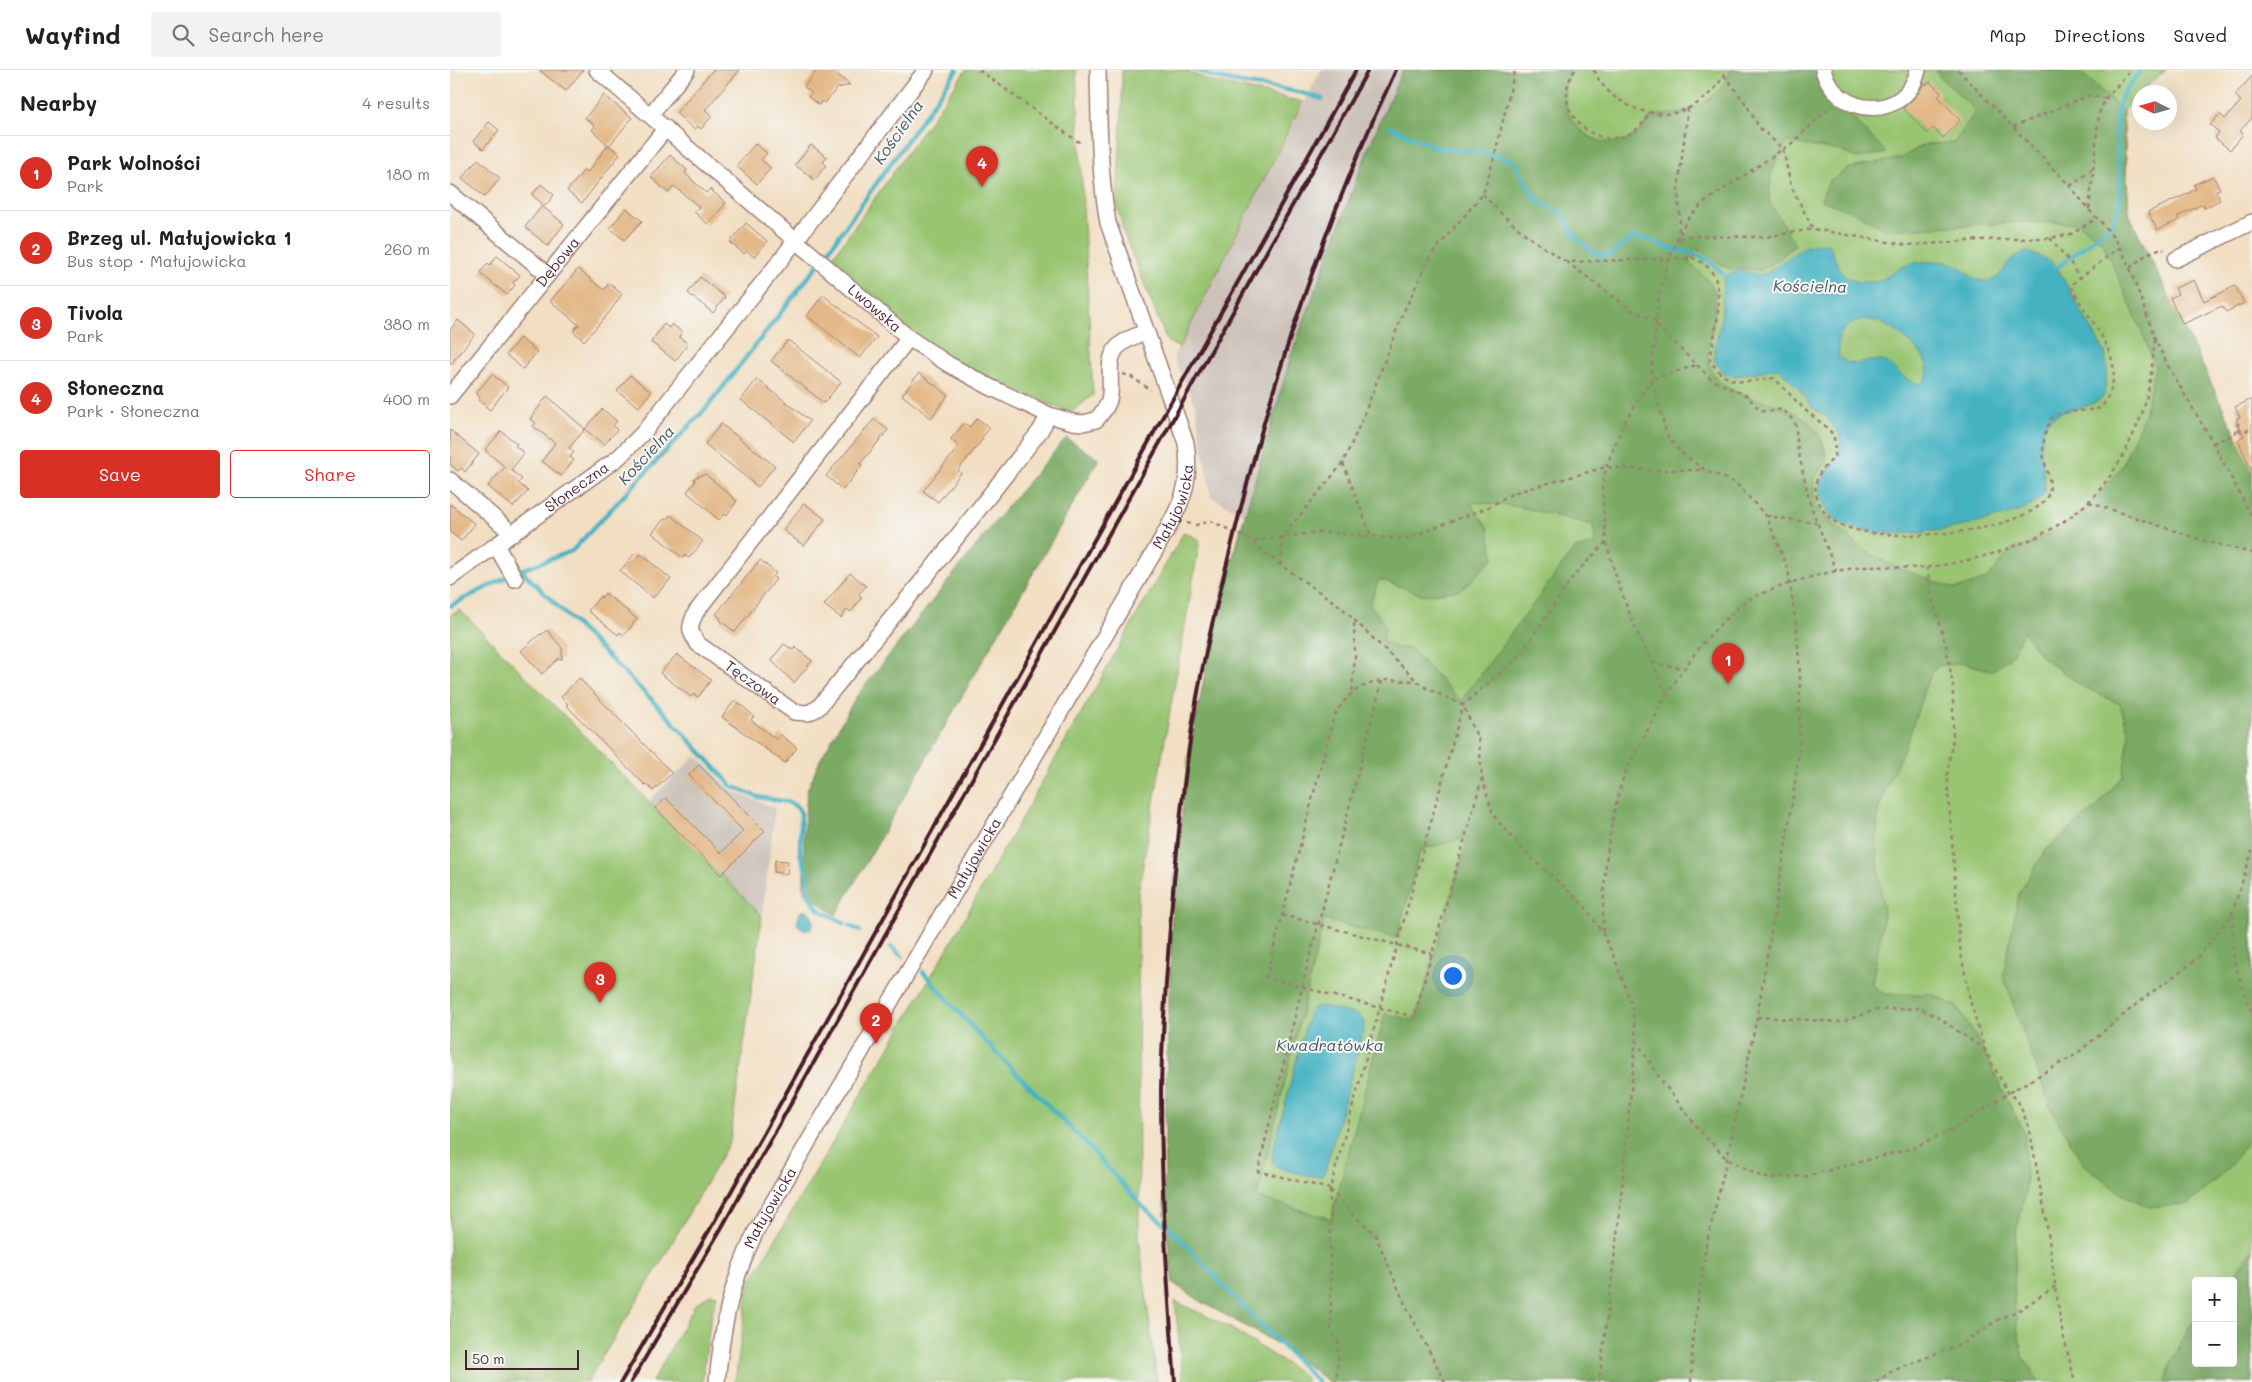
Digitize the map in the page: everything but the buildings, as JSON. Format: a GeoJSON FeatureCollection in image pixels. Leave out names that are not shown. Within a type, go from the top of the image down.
{"type":"FeatureCollection","features":[{"type":"Feature","properties":{"kind":"street","name":"Lwowska"},"geometry":{"type":"LineString","coordinates":[[597,70],[909,338],[948,364],[1048,415],[1072,422],[1083,423],[1096,420],[1109,401],[1110,360],[1114,350],[1122,342],[1146,332]]}},
{"type":"Feature","properties":{"kind":"street"},"geometry":{"type":"LineString","coordinates":[[650,115],[686,70]]}},
{"type":"Feature","properties":{"kind":"street","name":"Słoneczna"},"geometry":{"type":"LineString","coordinates":[[450,578],[497,547],[618,458],[643,433],[795,241],[926,70]]}},
{"type":"Feature","properties":{"kind":"street","name":"Małujowicka"},"geometry":{"type":"LineString","coordinates":[[717,1382],[729,1298],[737,1272],[756,1231],[1174,517],[1186,488],[1189,463],[1180,426],[1108,223],[1104,201],[1100,152],[1098,70]]}},
{"type":"Feature","properties":{"kind":"street"},"geometry":{"type":"LineString","coordinates":[[1823,70],[1827,82],[1840,98],[1857,107],[1876,108],[1895,102],[1909,90],[1918,70]]}},
{"type":"Feature","properties":{"kind":"street","name":"Dębowa"},"geometry":{"type":"LineString","coordinates":[[450,396],[666,128]]}},
{"type":"Feature","properties":{"kind":"street"},"geometry":{"type":"LineString","coordinates":[[450,193],[548,275]]}},
{"type":"Feature","properties":{"kind":"street"},"geometry":{"type":"LineString","coordinates":[[2176,259],[2252,222]]}},
{"type":"Feature","properties":{"kind":"street","name":"Tęczowa"},"geometry":{"type":"LineString","coordinates":[[909,338],[696,612],[691,622],[690,633],[698,644],[794,712],[808,713],[818,708],[927,575],[1040,431],[1048,415]]}},
{"type":"Feature","properties":{"kind":"street"},"geometry":{"type":"LineString","coordinates":[[450,480],[513,534]]}},
{"type":"Feature","properties":{"kind":"street"},"geometry":{"type":"LineString","coordinates":[[497,547],[512,573]]}},
{"type":"Feature","properties":{"kind":"path"},"geometry":{"type":"LineString","coordinates":[[979,70],[1077,141],[1088,142]]}},
{"type":"Feature","properties":{"kind":"path"},"geometry":{"type":"LineString","coordinates":[[1281,565],[1282,537],[1343,462],[1362,420],[1403,314],[1431,255],[1483,194],[1494,158],[1515,70]]}},
{"type":"Feature","properties":{"kind":"path"},"geometry":{"type":"LineString","coordinates":[[1575,70],[1567,86],[1567,96],[1569,108],[1574,118],[1584,130],[1607,139],[1627,136],[1638,129],[1649,114]]}},
{"type":"Feature","properties":{"kind":"path"},"geometry":{"type":"LineString","coordinates":[[1594,70],[1603,87],[1614,97],[1649,114],[1663,114],[1688,108],[1708,96],[1727,70]]}},
{"type":"Feature","properties":{"kind":"path"},"geometry":{"type":"LineString","coordinates":[[1958,70],[2070,186],[2104,225],[2120,247],[2130,268],[2155,339],[2168,366],[2213,443],[2252,517]]}},
{"type":"Feature","properties":{"kind":"path"},"geometry":{"type":"LineString","coordinates":[[2089,210],[2095,167],[2099,113],[2106,98],[2132,70]]}},
{"type":"Feature","properties":{"kind":"path"},"geometry":{"type":"LineString","coordinates":[[1724,76],[1744,102],[1758,127],[1783,149],[1791,186],[1813,229]]}},
{"type":"Feature","properties":{"kind":"path"},"geometry":{"type":"LineString","coordinates":[[2013,127],[2090,95],[2106,98]]}},
{"type":"Feature","properties":{"kind":"path"},"geometry":{"type":"LineString","coordinates":[[1691,1382],[1693,1336],[1706,1246],[1727,1159],[1757,1016],[1789,823],[1799,753],[1800,667],[1788,570],[1766,516],[1736,483],[1706,470],[1681,453],[1667,435],[1651,379],[1659,294],[1669,257],[1677,240],[1686,222],[1703,203],[1783,149],[1840,98]]}},
{"type":"Feature","properties":{"kind":"path"},"geometry":{"type":"LineString","coordinates":[[1677,240],[1680,221],[1678,189],[1688,108]]}},
{"type":"Feature","properties":{"kind":"path"},"geometry":{"type":"LineString","coordinates":[[2070,186],[2095,167]]}},
{"type":"Feature","properties":{"kind":"path"},"geometry":{"type":"LineString","coordinates":[[1483,194],[1501,215],[1529,239],[1567,262],[1632,310],[1656,321]]}},
{"type":"Feature","properties":{"kind":"path"},"geometry":{"type":"LineString","coordinates":[[1677,240],[1686,236],[1765,237],[1813,229],[1906,245],[2050,238],[2072,234],[2097,218]]}},
{"type":"Feature","properties":{"kind":"path"},"geometry":{"type":"LineString","coordinates":[[2050,238],[2070,262],[2079,278]]}},
{"type":"Feature","properties":{"kind":"path"},"geometry":{"type":"LineString","coordinates":[[1567,262],[1669,257],[1692,258],[1709,266],[1718,294],[1720,308],[1710,360],[1716,369],[1725,378],[1735,381],[1774,378],[1805,410],[1829,429],[1834,437],[1835,455],[1817,479],[1816,492],[1820,504],[1830,517],[1841,526],[1861,532],[1906,536],[1977,529],[2035,509],[2047,498],[2050,488],[2043,453],[2044,438],[2049,421],[2054,416],[2064,412],[2080,412],[2101,408],[2107,399],[2112,383],[2113,373],[2107,344],[2078,300],[2071,285],[2120,247]]}},
{"type":"Feature","properties":{"kind":"path"},"geometry":{"type":"LineString","coordinates":[[2130,268],[2148,253],[2162,248],[2176,259]]}},
{"type":"Feature","properties":{"kind":"path"},"geometry":{"type":"LineString","coordinates":[[1692,258],[1697,249]]}},
{"type":"Feature","properties":{"kind":"path"},"geometry":{"type":"LineString","coordinates":[[1657,326],[1712,380],[1747,396],[1760,410],[1767,412],[1782,409],[1796,422],[1800,459],[1816,523],[1836,571]]}},
{"type":"Feature","properties":{"kind":"path"},"geometry":{"type":"LineString","coordinates":[[1603,934],[1603,880],[1608,841],[1622,779],[1667,694],[1683,668],[1712,632],[1747,600],[1836,571],[1868,567],[1927,567],[1966,561],[2006,549],[2040,535],[2089,502],[2121,460],[2142,415],[2151,374],[2155,339]]}},
{"type":"Feature","properties":{"kind":"path"},"geometry":{"type":"LineString","coordinates":[[1667,694],[1623,597],[1606,542],[1602,488],[1606,467],[1624,423],[1651,379],[1697,365]]}},
{"type":"Feature","properties":{"kind":"path"},"geometry":{"type":"LineString","coordinates":[[2213,443],[2235,434],[2238,430],[2238,423]]}},
{"type":"Feature","properties":{"kind":"path"},"geometry":{"type":"LineString","coordinates":[[2238,430],[2243,432],[2252,428]]}},
{"type":"Feature","properties":{"kind":"path"},"geometry":{"type":"LineString","coordinates":[[1343,462],[1372,536]]}},
{"type":"Feature","properties":{"kind":"path"},"geometry":{"type":"LineString","coordinates":[[1252,541],[1319,532],[1405,539],[1489,506],[1513,493],[1606,467],[1648,470],[1706,470]]}},
{"type":"Feature","properties":{"kind":"path"},"geometry":{"type":"LineString","coordinates":[[2089,502],[2202,540],[2252,553]]}},
{"type":"Feature","properties":{"kind":"path"},"geometry":{"type":"LineString","coordinates":[[1766,516],[1816,523]]}},
{"type":"Feature","properties":{"kind":"path"},"geometry":{"type":"LineString","coordinates":[[1174,517],[1196,525],[1211,521],[1252,541],[1281,565],[1340,606],[1426,688],[1463,705],[1479,741],[1482,778],[1493,815],[1525,852],[1584,905],[1603,934],[1615,959],[1632,1006],[1636,1038],[1619,1219],[1599,1382]]}},
{"type":"Feature","properties":{"kind":"path"},"geometry":{"type":"LineString","coordinates":[[1336,1382],[1339,1344],[1331,1330],[1330,1189],[1463,705],[1520,655],[1574,575],[1606,542]]}},
{"type":"Feature","properties":{"kind":"path"},"geometry":{"type":"LineString","coordinates":[[1927,567],[1932,597],[1946,646],[1953,686],[1953,738],[1947,775],[1960,948],[1970,1000],[1985,1050],[2008,1093],[2017,1099],[2029,1127],[2046,1219],[2061,1326],[2075,1382]]}},
{"type":"Feature","properties":{"kind":"path"},"geometry":{"type":"LineString","coordinates":[[1354,619],[1356,658],[1352,691],[1334,716],[1266,977],[1414,1017],[1482,778]]}},
{"type":"Feature","properties":{"kind":"path"},"geometry":{"type":"LineString","coordinates":[[1652,663],[1683,668]]}},
{"type":"Feature","properties":{"kind":"path"},"geometry":{"type":"LineString","coordinates":[[1352,691],[1382,681],[1401,679],[1417,681]]}},
{"type":"Feature","properties":{"kind":"path"},"geometry":{"type":"LineString","coordinates":[[1382,681],[1302,987],[1258,1171],[1330,1189],[1352,1214],[1375,1234],[1403,1300],[1445,1382]]}},
{"type":"Feature","properties":{"kind":"path"},"geometry":{"type":"LineString","coordinates":[[2252,850],[2232,914],[2234,962],[2252,1014]]}},
{"type":"Feature","properties":{"kind":"path"},"geometry":{"type":"LineString","coordinates":[[1636,1038],[1678,1105],[1727,1159],[1764,1178],[1807,1176],[1913,1148],[1957,1128],[2008,1093],[2075,1055],[2144,998],[2197,959],[2232,914]]}},
{"type":"Feature","properties":{"kind":"path"},"geometry":{"type":"LineString","coordinates":[[1282,915],[1432,954]]}},
{"type":"Feature","properties":{"kind":"path"},"geometry":{"type":"LineString","coordinates":[[1757,1016],[1842,1022],[1875,1010],[1920,1008],[1939,1018],[1985,1050]]}},
{"type":"Feature","properties":{"kind":"path"},"geometry":{"type":"LineString","coordinates":[[1876,1382],[1892,1371],[1963,1343],[1997,1320],[2021,1309],[2056,1286]]}},
{"type":"Feature","properties":{"kind":"shaded area"},"geometry":{"type":"Polygon","coordinates":[[[1321,70],[1432,70],[1261,523],[1211,497],[1195,404],[1173,357],[1321,70]]]}},
{"type":"Feature","properties":{"kind":"shaded area"},"geometry":{"type":"Polygon","coordinates":[[[696,755],[731,790],[775,808],[762,916],[649,801],[696,755]]]}},
{"type":"Feature","properties":{"kind":"green space"},"geometry":{"type":"Polygon","coordinates":[[[966,70],[1076,70],[1093,395],[1070,413],[967,369],[914,336],[830,261],[966,70]]]}},
{"type":"Feature","properties":{"kind":"green space"},"geometry":{"type":"Polygon","coordinates":[[[1122,70],[1184,70],[1210,81],[1303,102],[1179,348],[1167,341],[1124,234],[1117,204],[1122,70]]]}},
{"type":"Feature","properties":{"kind":"green space"},"geometry":{"type":"Polygon","coordinates":[[[1403,70],[2166,70],[2148,85],[2132,85],[2132,101],[2123,111],[2129,214],[2252,468],[2252,1382],[1329,1382],[1278,1344],[1202,1302],[1173,1283],[1164,1205],[1166,1083],[1173,892],[1188,760],[1218,609],[1292,353],[1369,147],[1403,70]]]}},
{"type":"Feature","properties":{"kind":"green space"},"geometry":{"type":"Polygon","coordinates":[[[1403,70],[1572,70],[1565,85],[1565,100],[1569,115],[1577,127],[1589,136],[1603,142],[1618,142],[1637,134],[1652,115],[1664,115],[1688,110],[1709,99],[1718,91],[1731,70],[1819,70],[1825,90],[1887,153],[1856,158],[1841,151],[1787,142],[1771,172],[1769,201],[1795,245],[1778,260],[1760,270],[1729,269],[1695,248],[1689,261],[1715,291],[1715,312],[1708,353],[1709,363],[1712,372],[1729,389],[1751,398],[1786,408],[1808,422],[1816,430],[1824,445],[1827,462],[1814,478],[1813,491],[1817,506],[1828,520],[1864,550],[1889,564],[1955,589],[1987,579],[2011,550],[2030,544],[2086,509],[2121,468],[2144,416],[2155,366],[2103,243],[2078,223],[2025,222],[1886,230],[1856,213],[1821,200],[1830,180],[1846,169],[1901,158],[1925,144],[1954,143],[1976,111],[1939,76],[1936,70],[2079,70],[2123,111],[2129,214],[2252,468],[2252,1136],[2226,1171],[2188,1204],[2149,1207],[2120,1193],[2084,1164],[2052,1111],[2003,976],[2019,893],[2046,850],[2097,807],[2123,775],[2129,734],[2120,704],[2084,687],[2042,657],[2023,631],[2013,654],[1993,671],[1964,663],[1937,666],[1926,684],[1908,740],[1885,789],[1878,813],[1876,847],[1884,915],[1872,984],[1884,994],[1933,994],[1957,1007],[1976,1036],[2025,1135],[2026,1190],[2016,1233],[2014,1306],[2022,1356],[2039,1382],[1329,1382],[1278,1344],[1202,1302],[1173,1283],[1164,1205],[1166,1083],[1173,892],[1188,760],[1218,609],[1292,353],[1369,147],[1403,70]],[[1476,502],[1471,504],[1488,528],[1494,558],[1461,590],[1424,595],[1379,579],[1370,605],[1385,624],[1383,642],[1397,648],[1409,647],[1461,701],[1574,549],[1595,544],[1593,525],[1520,507],[1476,502]],[[1468,837],[1420,850],[1397,938],[1324,920],[1257,1197],[1331,1219],[1385,1013],[1415,1021],[1468,837]]]}},
{"type":"Feature","properties":{"kind":"green space"},"geometry":{"type":"Polygon","coordinates":[[[1066,438],[1099,459],[836,915],[804,892],[804,833],[807,791],[819,762],[856,697],[1014,498],[1066,438]]]}},
{"type":"Feature","properties":{"kind":"green space"},"geometry":{"type":"Polygon","coordinates":[[[1184,532],[1200,540],[1138,893],[1139,1239],[1157,1382],[735,1382],[749,1284],[949,946],[1184,532]]]}},
{"type":"Feature","properties":{"kind":"green space"},"geometry":{"type":"Polygon","coordinates":[[[460,610],[762,916],[730,1141],[661,1262],[587,1382],[450,1382],[450,615],[460,610]]]}},
{"type":"Feature","properties":{"kind":"green space"},"geometry":{"type":"Polygon","coordinates":[[[2252,1249],[2252,1382],[2165,1382],[2172,1361],[2192,1323],[2192,1367],[2237,1367],[2237,1277],[2234,1277],[2252,1249]]]}},
{"type":"Feature","properties":{"kind":"green space"},"geometry":{"type":"Polygon","coordinates":[[[710,1294],[717,1295],[710,1322],[702,1382],[652,1382],[695,1305],[710,1294]]]}},
{"type":"Feature","properties":{"kind":"green space"},"geometry":{"type":"Polygon","coordinates":[[[1175,1301],[1229,1327],[1302,1374],[1307,1382],[1183,1382],[1175,1301]]]}},
{"type":"Feature","properties":{"kind":"water"},"geometry":{"type":"Polygon","coordinates":[[[1828,243],[1844,275],[1849,279],[1863,282],[1880,281],[1902,267],[1920,262],[1952,263],[1971,277],[1982,281],[1989,281],[1998,277],[2012,259],[2026,252],[2052,262],[2105,353],[2107,368],[2104,396],[2100,400],[2091,405],[2065,411],[2054,416],[2047,424],[2043,434],[2042,445],[2045,492],[2035,503],[2010,514],[1960,527],[1919,532],[1878,532],[1859,529],[1842,523],[1832,516],[1819,491],[1821,481],[1839,455],[1840,435],[1827,417],[1813,408],[1798,388],[1778,368],[1735,376],[1724,373],[1714,361],[1715,346],[1721,322],[1724,276],[1742,270],[1757,275],[1767,273],[1804,247],[1828,243]],[[1863,319],[1845,328],[1839,336],[1839,357],[1856,364],[1872,361],[1886,363],[1905,378],[1921,384],[1927,376],[1927,367],[1923,357],[1916,348],[1907,339],[1887,326],[1877,321],[1863,319]]]}},
{"type":"Feature","properties":{"kind":"water"},"geometry":{"type":"Polygon","coordinates":[[[807,910],[812,916],[813,924],[811,929],[804,930],[797,924],[800,912],[807,910]]]}},
{"type":"Feature","properties":{"kind":"water","name":"Kwadratówka"},"geometry":{"type":"Polygon","coordinates":[[[1320,1006],[1358,1015],[1363,1020],[1364,1029],[1325,1171],[1322,1176],[1317,1176],[1276,1166],[1273,1163],[1272,1154],[1309,1013],[1314,1007],[1320,1006]]]}},
{"type":"Feature","properties":{"kind":"waterway","name":"Kościelna"},"geometry":{"type":"LineString","coordinates":[[824,257],[957,70]]}},
{"type":"Feature","properties":{"kind":"waterway","name":"Kościelna"},"geometry":{"type":"LineString","coordinates":[[1196,70],[1227,80],[1307,94],[1322,99]]}},
{"type":"Feature","properties":{"kind":"waterway","name":"Kościelna"},"geometry":{"type":"LineString","coordinates":[[2053,271],[2111,225],[2117,211],[2120,196],[2116,128],[2117,113],[2123,95],[2141,70]]}},
{"type":"Feature","properties":{"kind":"waterway","name":"Kościelna"},"geometry":{"type":"LineString","coordinates":[[1390,127],[1434,147],[1489,154],[1514,161],[1536,200],[1555,209],[1565,217],[1575,237],[1597,255],[1611,255],[1633,237],[1653,241],[1667,248],[1694,253],[1711,262],[1727,278]]}},
{"type":"Feature","properties":{"kind":"waterway","name":"Kościelna"},"geometry":{"type":"LineString","coordinates":[[450,606],[521,570],[572,551],[709,405],[817,266]]}},
{"type":"Feature","properties":{"kind":"waterway"},"geometry":{"type":"LineString","coordinates":[[521,570],[658,706],[732,786],[758,797],[788,802],[797,807],[801,813],[800,853],[807,873],[809,896],[818,909],[844,923]]}},
{"type":"Feature","properties":{"kind":"waterway"},"geometry":{"type":"LineString","coordinates":[[850,926],[860,931]]}},
{"type":"Feature","properties":{"kind":"waterway"},"geometry":{"type":"LineString","coordinates":[[891,947],[902,956]]}},
{"type":"Feature","properties":{"kind":"waterway"},"geometry":{"type":"LineString","coordinates":[[923,972],[980,1036],[1089,1147],[1143,1207],[1170,1228],[1231,1294],[1318,1382]]}},
{"type":"Feature","properties":{"kind":"railway"},"geometry":{"type":"LineString","coordinates":[[621,1382],[713,1224],[1356,70]]}},
{"type":"Feature","properties":{"kind":"railway"},"geometry":{"type":"LineString","coordinates":[[631,1382],[722,1227],[1368,70]]}},
{"type":"Feature","properties":{"kind":"railway"},"geometry":{"type":"LineString","coordinates":[[1175,1382],[1163,1201],[1161,1091],[1165,996],[1172,902],[1183,791],[1195,708],[1208,641],[1237,523],[1286,349],[1305,292],[1348,180],[1396,70]]}},
{"type":"Feature","properties":{"kind":"place","name":"Słoneczna"},"geometry":{"type":"Point","coordinates":[982,187]}},
{"type":"Feature","properties":{"kind":"place","name":"Park Wolności"},"geometry":{"type":"Point","coordinates":[1728,684]}},
{"type":"Feature","properties":{"kind":"place","name":"Tivola"},"geometry":{"type":"Point","coordinates":[600,1003]}},
{"type":"Feature","properties":{"kind":"place","name":"Brzeg ul. Małujowicka 1"},"geometry":{"type":"Point","coordinates":[876,1044]}}]}
